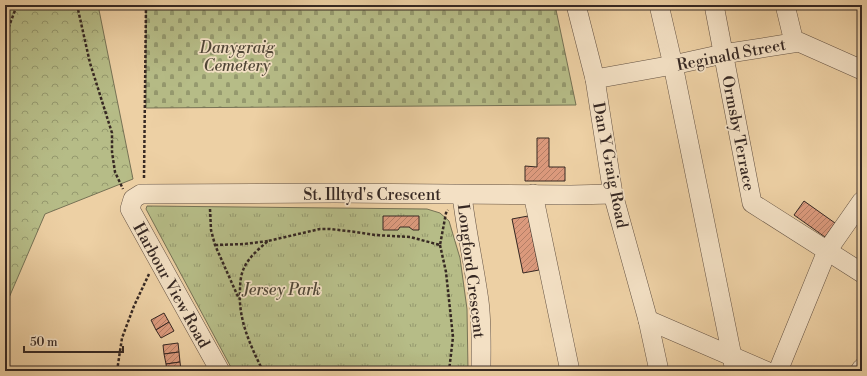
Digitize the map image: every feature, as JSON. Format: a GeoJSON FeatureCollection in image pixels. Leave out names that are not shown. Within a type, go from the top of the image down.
{"type":"FeatureCollection","features":[{"type":"Feature","properties":{"kind":"street","name":"Dan Y Graig Road"},"geometry":{"type":"LineString","coordinates":[[576,5],[594,79],[613,194],[648,320],[659,371]]}},
{"type":"Feature","properties":{"kind":"street"},"geometry":{"type":"LineString","coordinates":[[660,5],[734,364]]}},
{"type":"Feature","properties":{"kind":"street","name":"Ormsby Terrace"},"geometry":{"type":"LineString","coordinates":[[714,5],[752,203],[862,273]]}},
{"type":"Feature","properties":{"kind":"street"},"geometry":{"type":"LineString","coordinates":[[785,5],[794,42]]}},
{"type":"Feature","properties":{"kind":"street","name":"Reginald Street"},"geometry":{"type":"LineString","coordinates":[[594,79],[794,42],[799,42],[862,70]]}},
{"type":"Feature","properties":{"kind":"street","name":"St. Illtyd's Crescent"},"geometry":{"type":"LineString","coordinates":[[138,197],[210,194],[613,194]]}},
{"type":"Feature","properties":{"kind":"street"},"geometry":{"type":"LineString","coordinates":[[533,194],[570,371]]}},
{"type":"Feature","properties":{"kind":"street","name":"Longford Crescent"},"geometry":{"type":"LineString","coordinates":[[462,195],[479,302],[481,371]]}},
{"type":"Feature","properties":{"kind":"street","name":"Harbour View Road"},"geometry":{"type":"LineString","coordinates":[[138,197],[130,209],[220,371]]}},
{"type":"Feature","properties":{"kind":"street"},"geometry":{"type":"LineString","coordinates":[[778,371],[827,251],[862,201]]}},
{"type":"Feature","properties":{"kind":"street"},"geometry":{"type":"LineString","coordinates":[[648,320],[734,364],[766,371]]}},
{"type":"Feature","properties":{"kind":"street"},"geometry":{"type":"LineString","coordinates":[[203,371],[208,349]]}},
{"type":"Feature","properties":{"kind":"path"},"geometry":{"type":"LineString","coordinates":[[5,37],[17,5]]}},
{"type":"Feature","properties":{"kind":"path"},"geometry":{"type":"LineString","coordinates":[[77,5],[90,63],[112,133],[112,152],[115,172],[124,190],[138,197],[146,139],[146,5]]}},
{"type":"Feature","properties":{"kind":"path"},"geometry":{"type":"LineString","coordinates":[[210,194],[211,230],[215,244],[239,299]]}},
{"type":"Feature","properties":{"kind":"path"},"geometry":{"type":"LineString","coordinates":[[449,371],[453,337],[446,272],[440,245],[446,213],[462,195]]}},
{"type":"Feature","properties":{"kind":"path"},"geometry":{"type":"LineString","coordinates":[[215,244],[244,244],[268,241],[320,229],[330,229],[375,235],[410,237],[440,245]]}},
{"type":"Feature","properties":{"kind":"path"},"geometry":{"type":"LineString","coordinates":[[263,371],[252,350],[242,322],[239,299],[240,284],[245,266],[253,254],[268,241]]}},
{"type":"Feature","properties":{"kind":"path"},"geometry":{"type":"LineString","coordinates":[[116,371],[122,338],[134,306],[148,276],[155,255]]}},
{"type":"Feature","properties":{"kind":"green space"},"geometry":{"type":"Polygon","coordinates":[[[5,5],[98,5],[133,179],[45,214],[5,307],[5,5]]]}},
{"type":"Feature","properties":{"kind":"green space","name":"Danygraig Cemetery"},"geometry":{"type":"Polygon","coordinates":[[[146,5],[555,5],[576,105],[146,108],[146,5]]]}},
{"type":"Feature","properties":{"kind":"green space","name":"Jersey Park"},"geometry":{"type":"Polygon","coordinates":[[[147,206],[427,209],[440,213],[449,221],[460,258],[467,309],[468,371],[233,371],[146,209],[147,206]]]}},
{"type":"Feature","properties":{"kind":"building"},"geometry":{"type":"Polygon","coordinates":[[[537,138],[549,138],[549,167],[565,167],[565,181],[525,181],[525,166],[537,167],[537,138]]]}},
{"type":"Feature","properties":{"kind":"building"},"geometry":{"type":"Polygon","coordinates":[[[804,201],[835,223],[825,237],[794,215],[804,201]]]}},
{"type":"Feature","properties":{"kind":"building"},"geometry":{"type":"Polygon","coordinates":[[[383,216],[419,216],[419,230],[413,230],[409,227],[400,227],[398,230],[383,230],[383,216]]]}},
{"type":"Feature","properties":{"kind":"building"},"geometry":{"type":"Polygon","coordinates":[[[528,216],[539,270],[523,273],[512,219],[528,216]]]}},
{"type":"Feature","properties":{"kind":"building"},"geometry":{"type":"Polygon","coordinates":[[[164,313],[169,322],[156,330],[151,320],[164,313]]]}},
{"type":"Feature","properties":{"kind":"building"},"geometry":{"type":"Polygon","coordinates":[[[169,322],[174,331],[161,338],[156,330],[169,322]]]}},
{"type":"Feature","properties":{"kind":"building"},"geometry":{"type":"Polygon","coordinates":[[[178,343],[179,352],[164,354],[163,345],[178,343]]]}},
{"type":"Feature","properties":{"kind":"building"},"geometry":{"type":"Polygon","coordinates":[[[179,352],[180,362],[166,364],[164,354],[179,352]]]}},
{"type":"Feature","properties":{"kind":"building"},"geometry":{"type":"Polygon","coordinates":[[[180,362],[181,370],[167,371],[166,364],[180,362]]]}}]}
